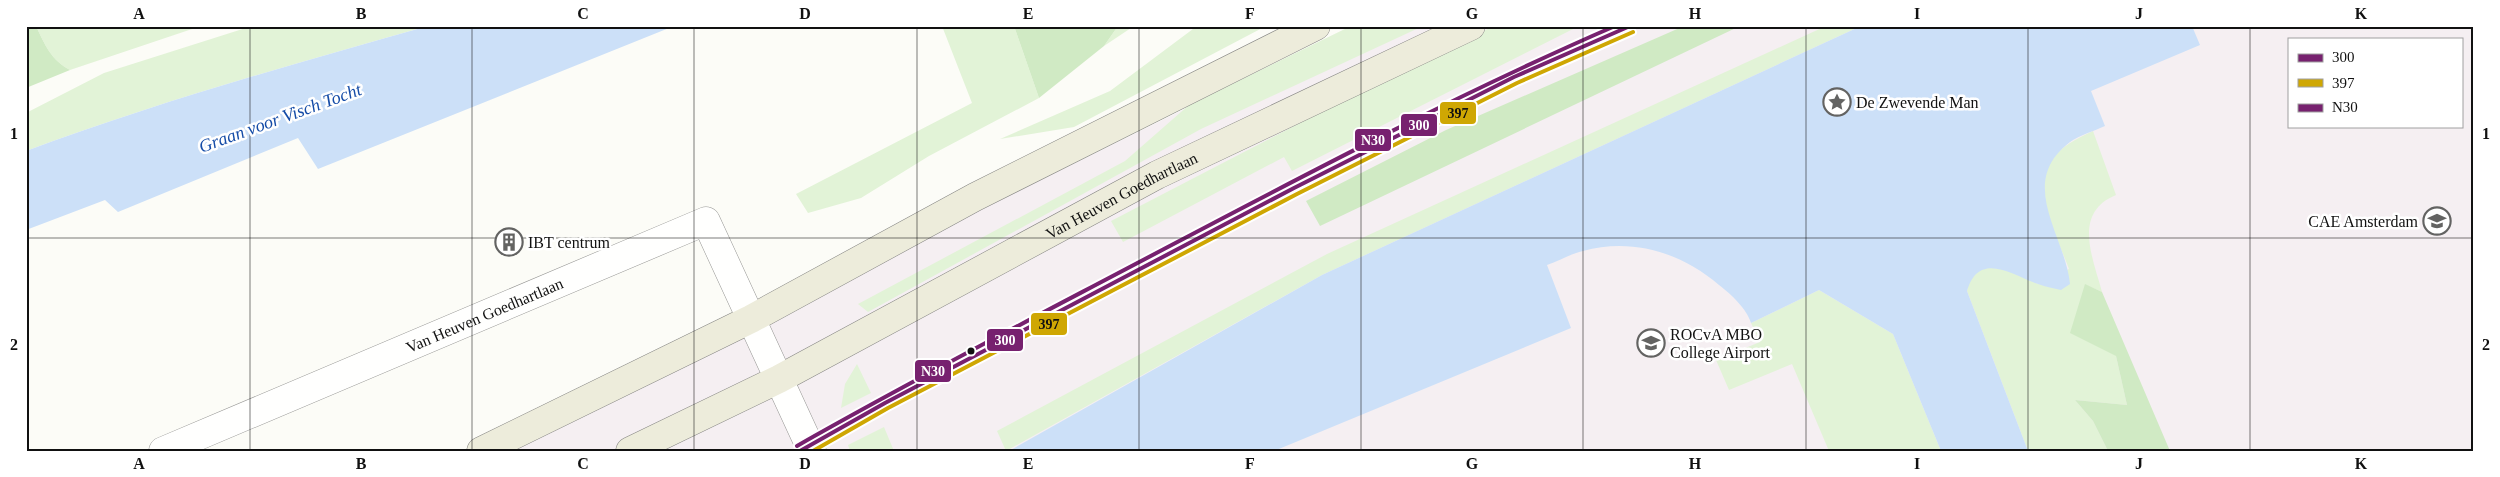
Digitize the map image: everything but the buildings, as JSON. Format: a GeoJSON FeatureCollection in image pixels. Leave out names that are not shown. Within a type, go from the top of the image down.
{"type":"FeatureCollection","features":[{"type":"Feature","properties":{"kind":"main road"},"geometry":{"type":"LineString","coordinates":[[481,451],[751,319],[975,197],[1316,26]]}},
{"type":"Feature","properties":{"kind":"main road","name":"Van Heuven Goedhartlaan"},"geometry":{"type":"LineString","coordinates":[[630,451],[779,380],[1157,175],[1471,26]]}},
{"type":"Feature","properties":{"kind":"street","name":"Van Heuven Goedhartlaan"},"geometry":{"type":"LineString","coordinates":[[163,451],[706,222],[779,380]]}},
{"type":"Feature","properties":{"kind":"street"},"geometry":{"type":"LineString","coordinates":[[779,380],[812,451]]}},
{"type":"Feature","properties":{"kind":"shaded area"},"geometry":{"type":"Polygon","coordinates":[[[1377,26],[2474,26],[2474,451],[492,451],[1217,93],[1377,26]]]}},
{"type":"Feature","properties":{"kind":"green space"},"geometry":{"type":"Polygon","coordinates":[[[26,26],[36,26],[53,57],[70,70],[26,88],[26,26]]]}},
{"type":"Feature","properties":{"kind":"green space"},"geometry":{"type":"Polygon","coordinates":[[[36,26],[201,26],[70,70],[53,57],[36,26]]]}},
{"type":"Feature","properties":{"kind":"green space"},"geometry":{"type":"Polygon","coordinates":[[[252,26],[428,26],[276,69],[176,100],[26,151],[26,113],[104,73],[252,26]]]}},
{"type":"Feature","properties":{"kind":"green space"},"geometry":{"type":"Polygon","coordinates":[[[942,26],[1014,26],[1039,98],[929,156],[861,198],[808,213],[796,194],[972,103],[942,26]]]}},
{"type":"Feature","properties":{"kind":"green space"},"geometry":{"type":"Polygon","coordinates":[[[1014,26],[1118,26],[1104,46],[1039,98],[1014,26]]]}},
{"type":"Feature","properties":{"kind":"green space"},"geometry":{"type":"Polygon","coordinates":[[[1118,26],[1134,26],[1104,46],[1118,26]]]}},
{"type":"Feature","properties":{"kind":"green space"},"geometry":{"type":"Polygon","coordinates":[[[1197,26],[1266,26],[1074,127],[1000,139],[1110,91],[1197,26]]]}},
{"type":"Feature","properties":{"kind":"green space"},"geometry":{"type":"Polygon","coordinates":[[[1351,26],[1423,26],[1201,129],[868,312],[858,304],[1125,161],[1189,105],[1351,26]]]}},
{"type":"Feature","properties":{"kind":"green space"},"geometry":{"type":"Polygon","coordinates":[[[1494,26],[1579,26],[1292,171],[1284,157],[1123,242],[1111,221],[1410,66],[1494,26]]]}},
{"type":"Feature","properties":{"kind":"green space"},"geometry":{"type":"Polygon","coordinates":[[[1684,26],[1740,26],[1320,226],[1306,201],[1446,130],[1684,26]]]}},
{"type":"Feature","properties":{"kind":"green space"},"geometry":{"type":"Polygon","coordinates":[[[1826,26],[1861,26],[1322,275],[1006,451],[997,431],[1327,254],[1826,26]]]}},
{"type":"Feature","properties":{"kind":"green space"},"geometry":{"type":"Polygon","coordinates":[[[2093,131],[2116,195],[2102,203],[2094,213],[2090,225],[2091,251],[2102,292],[2086,285],[2116,356],[2127,405],[2075,400],[2093,421],[2108,451],[2028,451],[1967,289],[1972,276],[1987,268],[2005,270],[2038,284],[2069,269],[2053,230],[2045,202],[2045,175],[2050,162],[2058,152],[2075,140],[2093,131]]]}},
{"type":"Feature","properties":{"kind":"green space"},"geometry":{"type":"Polygon","coordinates":[[[2085,284],[2102,292],[2170,451],[2108,451],[2093,421],[2075,400],[2127,405],[2116,356],[2070,333],[2085,284]]]}},
{"type":"Feature","properties":{"kind":"green space"},"geometry":{"type":"Polygon","coordinates":[[[1819,290],[1893,334],[1941,451],[1829,451],[1792,364],[1729,390],[1716,360],[1760,342],[1751,323],[1819,290]]]}},
{"type":"Feature","properties":{"kind":"green space"},"geometry":{"type":"Polygon","coordinates":[[[857,364],[871,393],[841,408],[845,384],[857,364]]]}},
{"type":"Feature","properties":{"kind":"green space"},"geometry":{"type":"Polygon","coordinates":[[[884,427],[894,451],[850,451],[848,445],[884,427]]]}},
{"type":"Feature","properties":{"kind":"water","name":"Graan voor Visch Tocht"},"geometry":{"type":"Polygon","coordinates":[[[428,26],[674,26],[318,169],[298,138],[118,212],[105,200],[26,230],[26,151],[176,100],[276,69],[428,26]]]}},
{"type":"Feature","properties":{"kind":"water"},"geometry":{"type":"Polygon","coordinates":[[[1861,26],[2192,26],[2200,45],[2091,91],[2105,126],[2070,142],[2054,158],[2047,174],[2045,192],[2048,210],[2066,265],[2070,284],[2061,290],[2041,285],[2007,271],[1988,268],[1980,271],[1972,279],[1967,291],[2028,451],[1941,451],[1893,334],[1819,290],[1751,323],[1746,312],[1733,297],[1705,274],[1689,264],[1673,256],[1655,251],[1638,247],[1620,246],[1601,247],[1583,251],[1547,265],[1571,328],[1274,451],[1009,451],[1322,275],[1861,26]]]}},
{"type":"Feature","properties":{"kind":"transit line","name":"N30"},"geometry":{"type":"LineString","coordinates":[[797,446],[980,346],[1331,162],[1500,78],[1615,26]]}},
{"type":"Feature","properties":{"kind":"transit line","name":"300"},"geometry":{"type":"LineString","coordinates":[[800,451],[885,403],[1294,188],[1514,77],[1630,26]]}},
{"type":"Feature","properties":{"kind":"transit line","name":"397"},"geometry":{"type":"LineString","coordinates":[[813,451],[888,408],[1297,194],[1517,83],[1633,32]]}},
{"type":"Feature","properties":{"kind":"place","name":"De Zwevende Man"},"geometry":{"type":"Point","coordinates":[1837,102]}},
{"type":"Feature","properties":{"kind":"place","name":"CAE Amsterdam"},"geometry":{"type":"Point","coordinates":[2437,221]}},
{"type":"Feature","properties":{"kind":"place","name":"IBT centrum"},"geometry":{"type":"Point","coordinates":[509,242]}},
{"type":"Feature","properties":{"kind":"place","name":"ROCvA MBO College Airport"},"geometry":{"type":"Point","coordinates":[1651,343]}}]}
